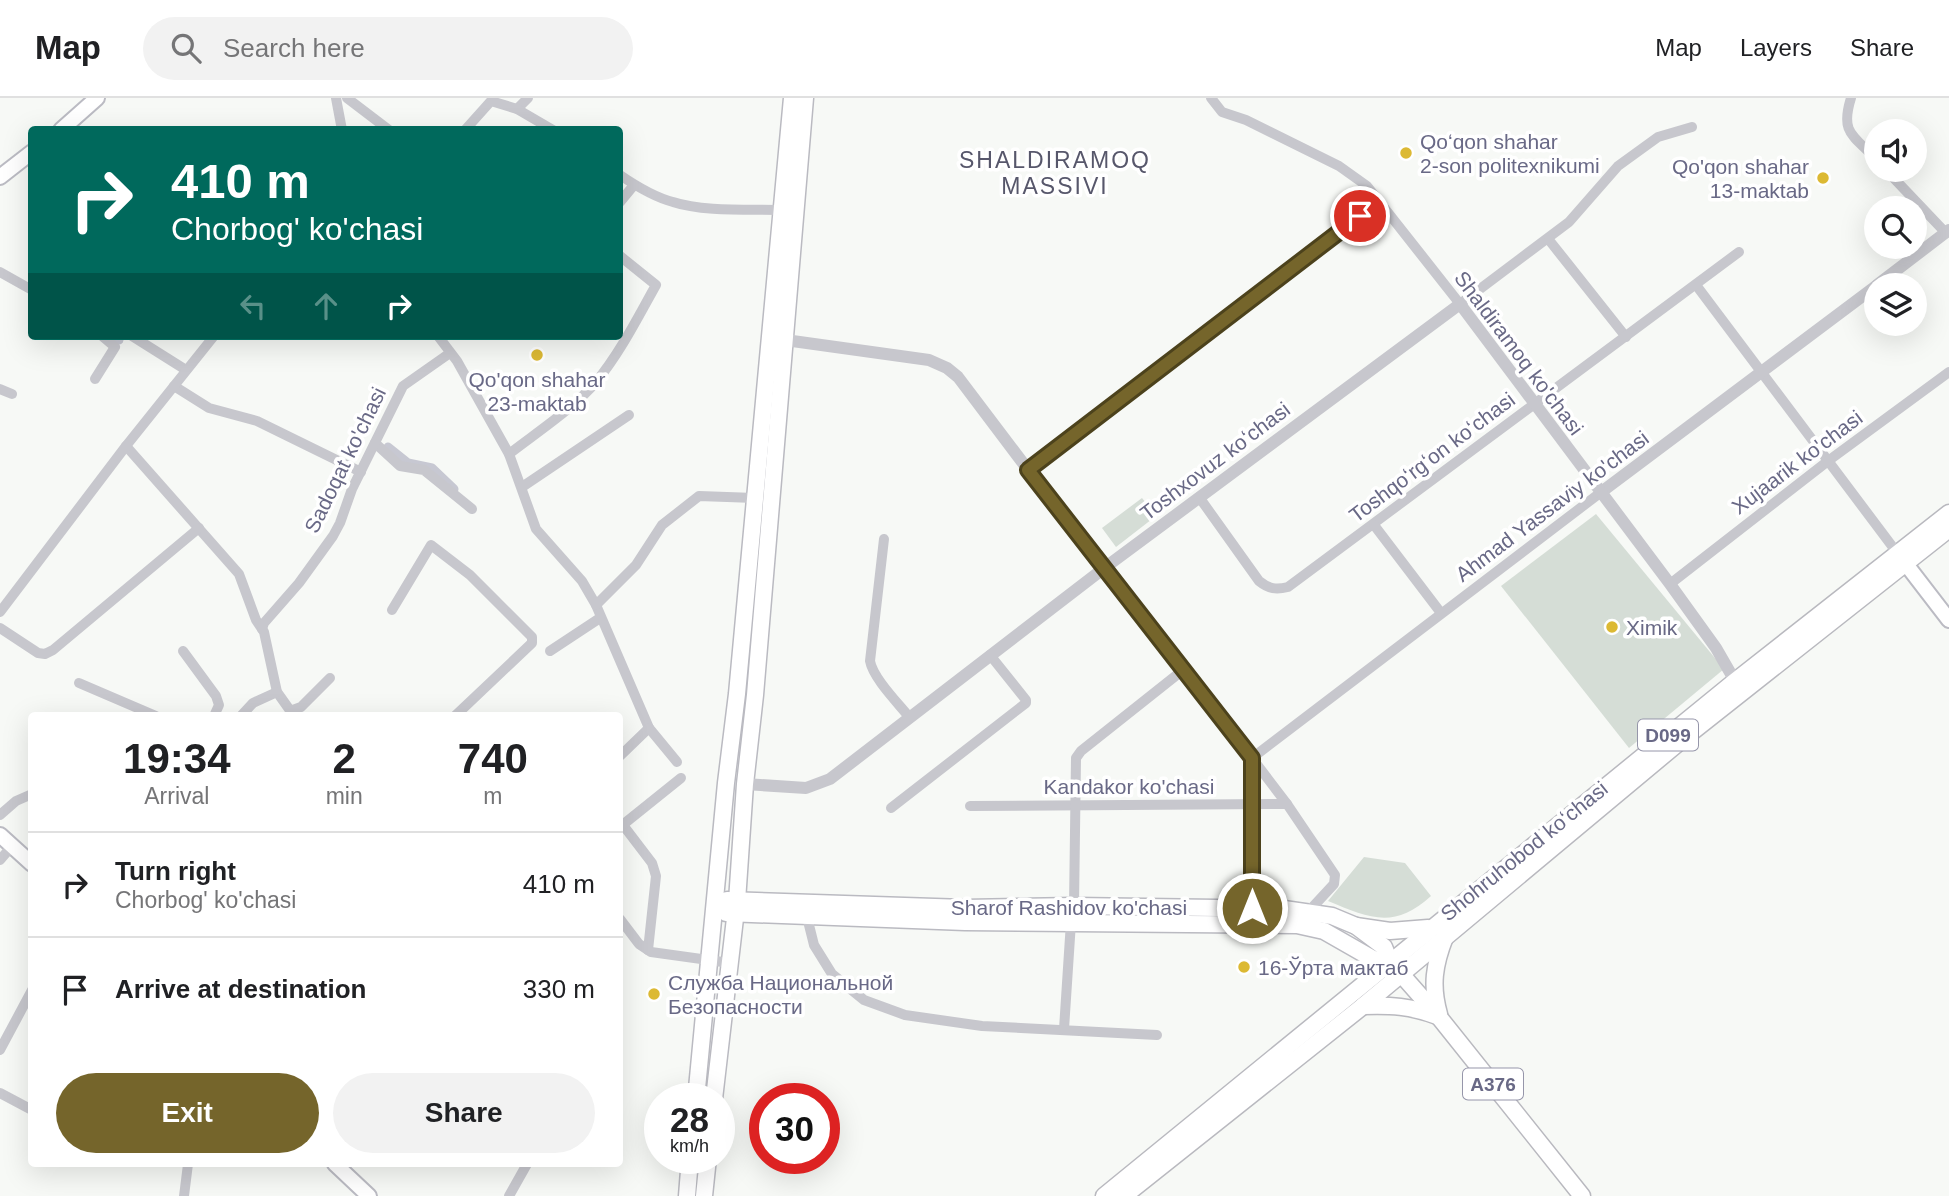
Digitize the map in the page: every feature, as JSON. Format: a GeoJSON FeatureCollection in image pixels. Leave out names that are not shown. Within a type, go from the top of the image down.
{"type":"FeatureCollection","features":[{"type":"Feature","properties":{"kind":"main road"},"geometry":{"type":"LineString","coordinates":[[66,126],[97,98]]}},
{"type":"Feature","properties":{"kind":"main road"},"geometry":{"type":"LineString","coordinates":[[716,1083],[737,908],[745,784],[755,695],[777,339],[782,210],[792,98]]}},
{"type":"Feature","properties":{"kind":"main road"},"geometry":{"type":"LineString","coordinates":[[698,1083],[755,498],[777,339],[805,98]]}},
{"type":"Feature","properties":{"kind":"main road"},"geometry":{"type":"LineString","coordinates":[[0,177],[28,155]]}},
{"type":"Feature","properties":{"kind":"main road","name":"Shohruhobod koʻchasi"},"geometry":{"type":"LineString","coordinates":[[1902,559],[1949,513]]}},
{"type":"Feature","properties":{"kind":"main road","name":"Shohruhobod koʻchasi"},"geometry":{"type":"LineString","coordinates":[[1104,1196],[1396,968],[1738,687],[1902,559],[1949,529]]}},
{"type":"Feature","properties":{"kind":"main road"},"geometry":{"type":"LineString","coordinates":[[1902,559],[1949,620]]}},
{"type":"Feature","properties":{"kind":"main road"},"geometry":{"type":"LineString","coordinates":[[0,835],[28,860]]}},
{"type":"Feature","properties":{"kind":"main road","name":"Sharof Rashidov ko'chasi"},"geometry":{"type":"LineString","coordinates":[[716,905],[807,916],[965,922],[1149,906],[1309,911],[1332,916],[1356,926],[1384,947],[1396,968]]}},
{"type":"Feature","properties":{"kind":"main road"},"geometry":{"type":"LineString","coordinates":[[1149,906],[1149,923]]}},
{"type":"Feature","properties":{"kind":"main road","name":"Sharof Rashidov ko'chasi"},"geometry":{"type":"LineString","coordinates":[[737,908],[965,908],[1072,914],[1149,923],[1297,925],[1324,931],[1373,959],[1396,968]]}},
{"type":"Feature","properties":{"kind":"main road"},"geometry":{"type":"LineString","coordinates":[[1356,926],[1390,932],[1438,931],[1433,994],[1439,1017]]}},
{"type":"Feature","properties":{"kind":"main road","name":"Shohruhobod koʻchasi"},"geometry":{"type":"LineString","coordinates":[[1124,1196],[1363,1006],[1396,968]]}},
{"type":"Feature","properties":{"kind":"main road","name":"A376"},"geometry":{"type":"LineString","coordinates":[[1396,968],[1439,1017],[1582,1196]]}},
{"type":"Feature","properties":{"kind":"main road"},"geometry":{"type":"LineString","coordinates":[[1363,1006],[1394,1004],[1412,1007],[1439,1017]]}},
{"type":"Feature","properties":{"kind":"main road"},"geometry":{"type":"LineString","coordinates":[[338,1167],[369,1196]]}},
{"type":"Feature","properties":{"kind":"main road"},"geometry":{"type":"LineString","coordinates":[[687,1196],[689,1174]]}},
{"type":"Feature","properties":{"kind":"main road"},"geometry":{"type":"LineString","coordinates":[[704,1196],[706,1174]]}},
{"type":"Feature","properties":{"kind":"street"},"geometry":{"type":"LineString","coordinates":[[336,98],[341,126]]}},
{"type":"Feature","properties":{"kind":"street"},"geometry":{"type":"LineString","coordinates":[[347,98],[384,126]]}},
{"type":"Feature","properties":{"kind":"street"},"geometry":{"type":"LineString","coordinates":[[517,109],[528,98]]}},
{"type":"Feature","properties":{"kind":"street","name":"Shaldiramoq ko'chasi"},"geometry":{"type":"LineString","coordinates":[[1211,98],[1222,112],[1246,120],[1339,166],[1367,187],[1460,304],[1670,584],[1716,648],[1738,687]]}},
{"type":"Feature","properties":{"kind":"street"},"geometry":{"type":"LineString","coordinates":[[1851,98],[1845,117],[1846,125],[1864,145]]}},
{"type":"Feature","properties":{"kind":"street"},"geometry":{"type":"LineString","coordinates":[[469,126],[491,102],[517,109],[546,126]]}},
{"type":"Feature","properties":{"kind":"street","name":"Toshxovuz koʻchasi"},"geometry":{"type":"LineString","coordinates":[[745,784],[806,788],[831,779],[1103,569],[1549,240],[1569,222],[1618,166],[1658,137],[1692,127]]}},
{"type":"Feature","properties":{"kind":"street"},"geometry":{"type":"LineString","coordinates":[[623,177],[671,202],[688,206],[782,210]]}},
{"type":"Feature","properties":{"kind":"street"},"geometry":{"type":"LineString","coordinates":[[1898,182],[1947,231]]}},
{"type":"Feature","properties":{"kind":"street"},"geometry":{"type":"LineString","coordinates":[[623,198],[634,185]]}},
{"type":"Feature","properties":{"kind":"street"},"geometry":{"type":"LineString","coordinates":[[1028,470],[1379,202]]}},
{"type":"Feature","properties":{"kind":"street","name":"Ahmad Yassaviy ko'chasi"},"geometry":{"type":"LineString","coordinates":[[1893,273],[1947,231]]}},
{"type":"Feature","properties":{"kind":"street"},"geometry":{"type":"LineString","coordinates":[[1549,240],[1626,337]]}},
{"type":"Feature","properties":{"kind":"street","name":"Toshqoʻrgʻon koʻchasi"},"geometry":{"type":"LineString","coordinates":[[1199,497],[1259,580],[1267,587],[1278,590],[1288,587],[1740,252]]}},
{"type":"Feature","properties":{"kind":"street"},"geometry":{"type":"LineString","coordinates":[[509,454],[550,423],[596,382],[631,330],[656,285],[623,258]]}},
{"type":"Feature","properties":{"kind":"street"},"geometry":{"type":"LineString","coordinates":[[0,272],[28,288]]}},
{"type":"Feature","properties":{"kind":"street"},"geometry":{"type":"LineString","coordinates":[[1696,285],[1902,559]]}},
{"type":"Feature","properties":{"kind":"street","name":"Ahmad Yassaviy ko'chasi"},"geometry":{"type":"LineString","coordinates":[[1252,758],[1864,295]]}},
{"type":"Feature","properties":{"kind":"street"},"geometry":{"type":"LineString","coordinates":[[777,339],[929,360],[947,368],[958,377],[1103,569],[1287,804],[1335,875],[1334,884],[1309,911]]}},
{"type":"Feature","properties":{"kind":"street"},"geometry":{"type":"LineString","coordinates":[[95,379],[115,346],[107,340]]}},
{"type":"Feature","properties":{"kind":"street"},"geometry":{"type":"LineString","coordinates":[[138,340],[186,370]]}},
{"type":"Feature","properties":{"kind":"street"},"geometry":{"type":"LineString","coordinates":[[0,612],[211,340]]}},
{"type":"Feature","properties":{"kind":"street"},"geometry":{"type":"LineString","coordinates":[[441,340],[457,361],[509,454],[536,529],[582,581],[596,605],[649,728],[677,762]]}},
{"type":"Feature","properties":{"kind":"street","name":"Sadoqat ko'chasi"},"geometry":{"type":"LineString","coordinates":[[262,629],[333,536],[403,386],[450,353]]}},
{"type":"Feature","properties":{"kind":"street","name":"Xujaarik ko'chasi"},"geometry":{"type":"LineString","coordinates":[[1670,584],[1828,461],[1949,372]]}},
{"type":"Feature","properties":{"kind":"street"},"geometry":{"type":"LineString","coordinates":[[174,386],[208,408],[257,421],[361,472]]}},
{"type":"Feature","properties":{"kind":"street"},"geometry":{"type":"LineString","coordinates":[[0,389],[12,394]]}},
{"type":"Feature","properties":{"kind":"street"},"geometry":{"type":"LineString","coordinates":[[522,487],[629,415]]}},
{"type":"Feature","properties":{"kind":"street"},"geometry":{"type":"LineString","coordinates":[[375,443],[400,466],[424,470],[472,509]]}},
{"type":"Feature","properties":{"kind":"street"},"geometry":{"type":"LineString","coordinates":[[126,446],[239,574],[262,629],[277,692],[291,712]]}},
{"type":"Feature","properties":{"kind":"street"},"geometry":{"type":"LineString","coordinates":[[596,605],[636,565],[662,525],[699,496],[755,498]]}},
{"type":"Feature","properties":{"kind":"street"},"geometry":{"type":"LineString","coordinates":[[1374,525],[1441,614]]}},
{"type":"Feature","properties":{"kind":"street"},"geometry":{"type":"LineString","coordinates":[[0,628],[38,653],[45,654],[53,650],[199,528]]}},
{"type":"Feature","properties":{"kind":"street"},"geometry":{"type":"LineString","coordinates":[[884,539],[870,661],[881,682],[910,718]]}},
{"type":"Feature","properties":{"kind":"street"},"geometry":{"type":"LineString","coordinates":[[392,610],[431,545],[470,575],[532,638],[533,643],[459,712]]}},
{"type":"Feature","properties":{"kind":"street"},"geometry":{"type":"LineString","coordinates":[[550,651],[600,618]]}},
{"type":"Feature","properties":{"kind":"street"},"geometry":{"type":"LineString","coordinates":[[183,651],[216,696],[219,705],[216,712]]}},
{"type":"Feature","properties":{"kind":"street"},"geometry":{"type":"LineString","coordinates":[[891,808],[1027,702],[990,656]]}},
{"type":"Feature","properties":{"kind":"street"},"geometry":{"type":"LineString","coordinates":[[1063,1029],[1072,914],[1076,758],[1183,670]]}},
{"type":"Feature","properties":{"kind":"street"},"geometry":{"type":"LineString","coordinates":[[295,712],[330,678]]}},
{"type":"Feature","properties":{"kind":"street"},"geometry":{"type":"LineString","coordinates":[[79,683],[147,712]]}},
{"type":"Feature","properties":{"kind":"street"},"geometry":{"type":"LineString","coordinates":[[245,712],[253,703],[277,692]]}},
{"type":"Feature","properties":{"kind":"street"},"geometry":{"type":"LineString","coordinates":[[623,753],[649,728]]}},
{"type":"Feature","properties":{"kind":"street"},"geometry":{"type":"LineString","coordinates":[[1252,758],[1252,908]]}},
{"type":"Feature","properties":{"kind":"street"},"geometry":{"type":"LineString","coordinates":[[623,824],[681,778]]}},
{"type":"Feature","properties":{"kind":"street"},"geometry":{"type":"LineString","coordinates":[[0,815],[16,801],[28,796]]}},
{"type":"Feature","properties":{"kind":"street","name":"Kandakor ko'chasi"},"geometry":{"type":"LineString","coordinates":[[970,806],[1287,804]]}},
{"type":"Feature","properties":{"kind":"street"},"geometry":{"type":"LineString","coordinates":[[623,828],[652,863],[656,876],[648,950]]}},
{"type":"Feature","properties":{"kind":"street"},"geometry":{"type":"LineString","coordinates":[[0,860],[12,846]]}},
{"type":"Feature","properties":{"kind":"street"},"geometry":{"type":"LineString","coordinates":[[807,916],[814,945],[832,974],[864,1000],[905,1015],[982,1026],[1157,1035]]}},
{"type":"Feature","properties":{"kind":"street"},"geometry":{"type":"LineString","coordinates":[[623,923],[639,944],[648,950],[730,963]]}},
{"type":"Feature","properties":{"kind":"street"},"geometry":{"type":"LineString","coordinates":[[0,1050],[28,998]]}},
{"type":"Feature","properties":{"kind":"street"},"geometry":{"type":"LineString","coordinates":[[0,1093],[28,1108]]}},
{"type":"Feature","properties":{"kind":"street"},"geometry":{"type":"LineString","coordinates":[[184,1196],[188,1167]]}},
{"type":"Feature","properties":{"kind":"street"},"geometry":{"type":"LineString","coordinates":[[509,1196],[525,1167]]}},
{"type":"Feature","properties":{"kind":"shaded area"},"geometry":{"type":"Polygon","coordinates":[[[1142,498],[1156,516],[1116,547],[1102,528],[1142,498]]]}},
{"type":"Feature","properties":{"kind":"shaded area","name":"Ximik"},"geometry":{"type":"Polygon","coordinates":[[[1596,514],[1724,669],[1629,748],[1501,586],[1596,514]]]}},
{"type":"Feature","properties":{"kind":"shaded area"},"geometry":{"type":"Polygon","coordinates":[[[1364,857],[1405,863],[1431,896],[1405,914],[1381,918],[1328,901],[1364,857]]]}},
{"type":"Feature","properties":{"kind":"waterway"},"geometry":{"type":"LineString","coordinates":[[388,447],[408,463],[432,468],[454,489]]}},
{"type":"Feature","properties":{"kind":"place","name":"Qoʻqon shahar 2-son politexnikumi"},"geometry":{"type":"Point","coordinates":[1406,153]}},
{"type":"Feature","properties":{"kind":"place","name":"Qo'qon shahar 13-maktab"},"geometry":{"type":"Point","coordinates":[1823,178]}},
{"type":"Feature","properties":{"kind":"place","name":"Qo'qon shahar 23-maktab"},"geometry":{"type":"Point","coordinates":[537,355]}},
{"type":"Feature","properties":{"kind":"place","name":"Ximik"},"geometry":{"type":"Point","coordinates":[1612,627]}},
{"type":"Feature","properties":{"kind":"place","name":"16-Ўрта мактаб"},"geometry":{"type":"Point","coordinates":[1244,967]}},
{"type":"Feature","properties":{"kind":"place","name":"Служба Национальной Безопасности"},"geometry":{"type":"Point","coordinates":[654,994]}},
{"type":"Feature","properties":{"kind":"district","name":"SHALDIRAMOQ MASSIVI"},"geometry":{"type":"Point","coordinates":[1055,173]}},
{"type":"Feature","properties":{"kind":"route"},"geometry":{"type":"LineString","coordinates":[[1252,908],[1252,758],[1028,470],[1360,216]]}}]}
